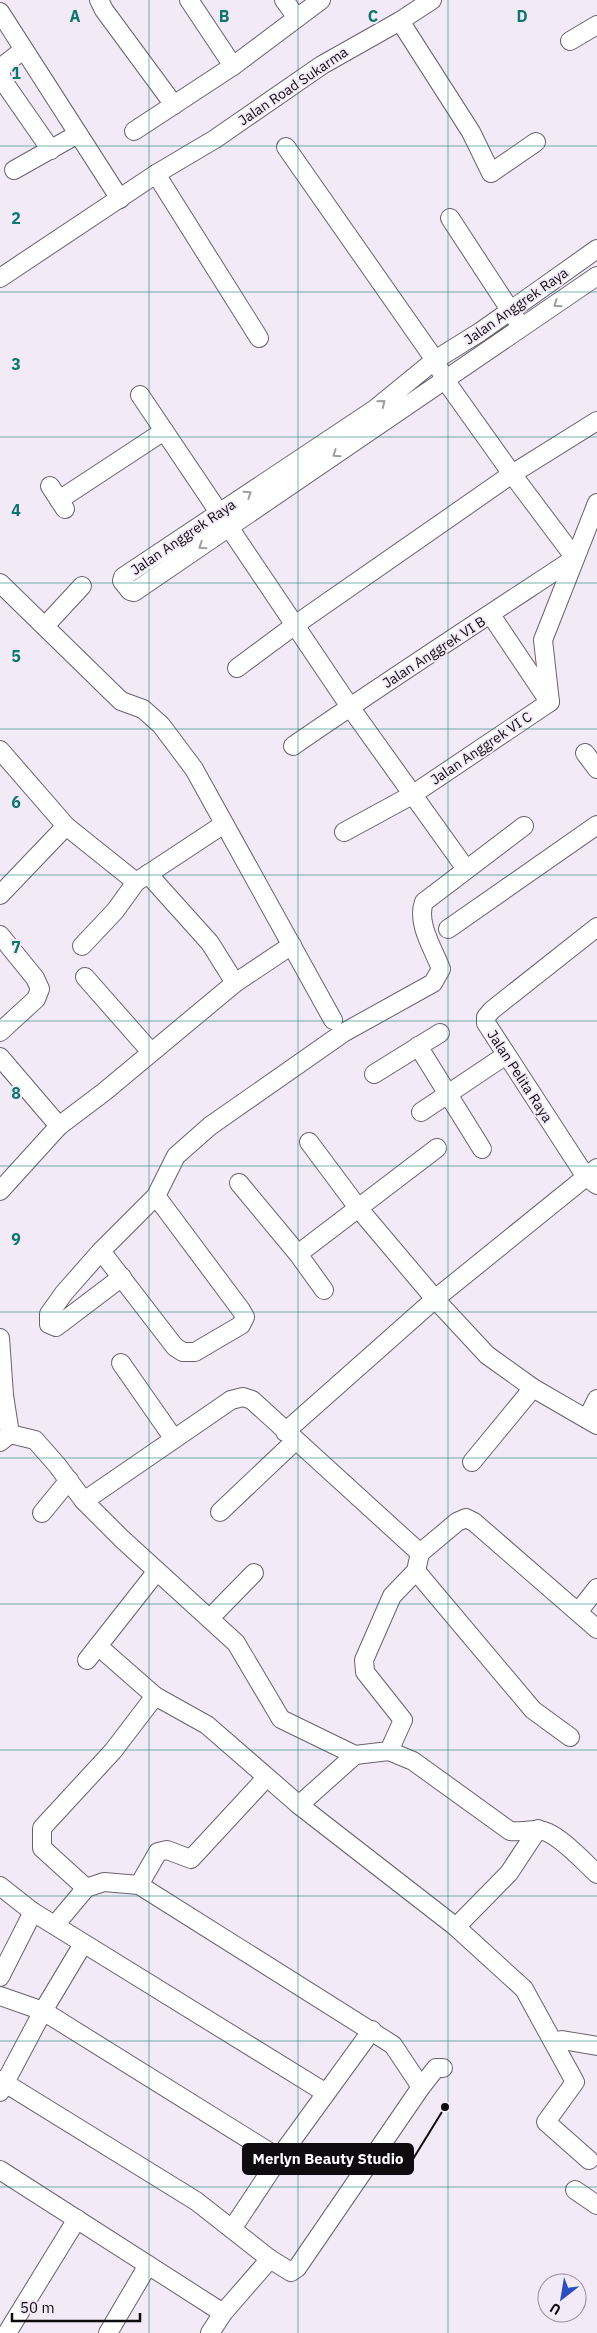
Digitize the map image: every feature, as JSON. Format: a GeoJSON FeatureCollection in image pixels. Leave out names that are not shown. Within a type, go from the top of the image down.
{"type":"FeatureCollection","features":[{"type":"Feature","properties":{"kind":"street"},"geometry":{"type":"LineString","coordinates":[[99,0],[104,10],[174,105]]}},
{"type":"Feature","properties":{"kind":"street"},"geometry":{"type":"LineString","coordinates":[[189,0],[233,66]]}},
{"type":"Feature","properties":{"kind":"street"},"geometry":{"type":"LineString","coordinates":[[284,0],[297,18]]}},
{"type":"Feature","properties":{"kind":"street"},"geometry":{"type":"LineString","coordinates":[[134,131],[233,66],[321,0]]}},
{"type":"Feature","properties":{"kind":"street","name":"Jalan Road Sukarma"},"geometry":{"type":"LineString","coordinates":[[0,278],[120,200],[156,174],[215,139],[322,65],[400,21],[432,0]]}},
{"type":"Feature","properties":{"kind":"street"},"geometry":{"type":"LineString","coordinates":[[0,12],[120,200]]}},
{"type":"Feature","properties":{"kind":"street"},"geometry":{"type":"LineString","coordinates":[[400,21],[471,132],[491,173],[536,142]]}},
{"type":"Feature","properties":{"kind":"street"},"geometry":{"type":"LineString","coordinates":[[570,41],[597,25]]}},
{"type":"Feature","properties":{"kind":"street"},"geometry":{"type":"LineString","coordinates":[[23,50],[4,65],[0,72],[3,81],[51,150]]}},
{"type":"Feature","properties":{"kind":"street"},"geometry":{"type":"LineString","coordinates":[[14,170],[78,134]]}},
{"type":"Feature","properties":{"kind":"street"},"geometry":{"type":"LineString","coordinates":[[286,147],[434,360],[445,380],[575,558]]}},
{"type":"Feature","properties":{"kind":"street"},"geometry":{"type":"LineString","coordinates":[[156,174],[259,338]]}},
{"type":"Feature","properties":{"kind":"street"},"geometry":{"type":"LineString","coordinates":[[450,218],[522,328]]}},
{"type":"Feature","properties":{"kind":"street","name":"Jalan Anggrek Raya"},"geometry":{"type":"LineString","coordinates":[[597,249],[511,310],[434,360],[375,409],[123,577],[122,580],[130,591],[134,592],[597,276]]}},
{"type":"Feature","properties":{"kind":"street"},"geometry":{"type":"LineString","coordinates":[[140,395],[350,707],[466,869]]}},
{"type":"Feature","properties":{"kind":"street"},"geometry":{"type":"LineString","coordinates":[[237,668],[295,624],[512,474],[597,421]]}},
{"type":"Feature","properties":{"kind":"street"},"geometry":{"type":"LineString","coordinates":[[58,498],[164,431]]}},
{"type":"Feature","properties":{"kind":"street"},"geometry":{"type":"LineString","coordinates":[[550,702],[543,640],[597,503]]}},
{"type":"Feature","properties":{"kind":"street","name":"Jalan Anggrek VI B"},"geometry":{"type":"LineString","coordinates":[[293,746],[575,558]]}},
{"type":"Feature","properties":{"kind":"street"},"geometry":{"type":"LineString","coordinates":[[0,584],[121,701],[143,709],[161,724],[194,769],[333,1020]]}},
{"type":"Feature","properties":{"kind":"street"},"geometry":{"type":"LineString","coordinates":[[45,626],[82,586]]}},
{"type":"Feature","properties":{"kind":"street"},"geometry":{"type":"LineString","coordinates":[[491,615],[550,702]]}},
{"type":"Feature","properties":{"kind":"street","name":"Jalan Anggrek VI C"},"geometry":{"type":"LineString","coordinates":[[344,832],[412,794],[550,702]]}},
{"type":"Feature","properties":{"kind":"street"},"geometry":{"type":"LineString","coordinates":[[0,750],[66,826],[142,878],[210,944],[235,983]]}},
{"type":"Feature","properties":{"kind":"street"},"geometry":{"type":"LineString","coordinates":[[586,753],[597,769]]}},
{"type":"Feature","properties":{"kind":"street"},"geometry":{"type":"LineString","coordinates":[[82,946],[115,911],[142,878],[224,824]]}},
{"type":"Feature","properties":{"kind":"street"},"geometry":{"type":"LineString","coordinates":[[0,895],[66,826]]}},
{"type":"Feature","properties":{"kind":"street"},"geometry":{"type":"LineString","coordinates":[[122,1277],[56,1327],[49,1324],[49,1314],[101,1251],[156,1196],[176,1156],[210,1126],[344,1034],[433,983],[441,969],[422,920],[421,910],[424,902],[524,826]]}},
{"type":"Feature","properties":{"kind":"street"},"geometry":{"type":"LineString","coordinates":[[448,929],[597,826]]}},
{"type":"Feature","properties":{"kind":"street","name":"Jalan Pelita Raya"},"geometry":{"type":"LineString","coordinates":[[593,1177],[506,1055],[486,1023],[486,1017],[597,928]]}},
{"type":"Feature","properties":{"kind":"street"},"geometry":{"type":"LineString","coordinates":[[0,935],[35,978],[40,988],[36,999],[0,1032]]}},
{"type":"Feature","properties":{"kind":"street"},"geometry":{"type":"LineString","coordinates":[[0,1192],[59,1126],[235,983],[292,945]]}},
{"type":"Feature","properties":{"kind":"street"},"geometry":{"type":"LineString","coordinates":[[84,977],[151,1052]]}},
{"type":"Feature","properties":{"kind":"street"},"geometry":{"type":"LineString","coordinates":[[374,1074],[440,1033]]}},
{"type":"Feature","properties":{"kind":"street"},"geometry":{"type":"LineString","coordinates":[[418,1046],[482,1150]]}},
{"type":"Feature","properties":{"kind":"street"},"geometry":{"type":"LineString","coordinates":[[421,1112],[506,1055]]}},
{"type":"Feature","properties":{"kind":"street"},"geometry":{"type":"LineString","coordinates":[[0,1057],[59,1126]]}},
{"type":"Feature","properties":{"kind":"street"},"geometry":{"type":"LineString","coordinates":[[309,1142],[359,1209],[435,1299],[487,1355],[533,1388],[592,1422],[597,1399]]}},
{"type":"Feature","properties":{"kind":"street"},"geometry":{"type":"LineString","coordinates":[[298,1254],[437,1148]]}},
{"type":"Feature","properties":{"kind":"street"},"geometry":{"type":"LineString","coordinates":[[220,1512],[290,1436],[435,1299],[593,1177]]}},
{"type":"Feature","properties":{"kind":"street"},"geometry":{"type":"LineString","coordinates":[[240,1182],[298,1254],[324,1290]]}},
{"type":"Feature","properties":{"kind":"street"},"geometry":{"type":"LineString","coordinates":[[101,1251],[175,1347],[183,1352],[195,1352],[241,1325],[245,1317],[156,1196]]}},
{"type":"Feature","properties":{"kind":"street"},"geometry":{"type":"LineString","coordinates":[[0,1338],[5,1438],[35,1440],[84,1501],[236,1644],[281,1719],[355,1755],[388,1751],[413,1761],[510,1831],[522,1832],[538,1829],[550,1832],[597,1874]]}},
{"type":"Feature","properties":{"kind":"street"},"geometry":{"type":"LineString","coordinates":[[121,1363],[174,1439]]}},
{"type":"Feature","properties":{"kind":"street"},"geometry":{"type":"LineString","coordinates":[[472,1462],[533,1388]]}},
{"type":"Feature","properties":{"kind":"street"},"geometry":{"type":"LineString","coordinates":[[84,1501],[231,1400],[243,1397],[252,1400],[420,1554]]}},
{"type":"Feature","properties":{"kind":"street"},"geometry":{"type":"LineString","coordinates":[[42,1513],[69,1480]]}},
{"type":"Feature","properties":{"kind":"street"},"geometry":{"type":"LineString","coordinates":[[388,1751],[403,1720],[365,1672],[364,1660],[392,1596],[416,1571],[420,1554],[457,1522],[466,1518],[474,1522],[597,1629]]}},
{"type":"Feature","properties":{"kind":"street"},"geometry":{"type":"LineString","coordinates":[[87,1660],[157,1571]]}},
{"type":"Feature","properties":{"kind":"street"},"geometry":{"type":"LineString","coordinates":[[416,1571],[532,1710],[570,1737]]}},
{"type":"Feature","properties":{"kind":"street"},"geometry":{"type":"LineString","coordinates":[[210,1618],[254,1573]]}},
{"type":"Feature","properties":{"kind":"street"},"geometry":{"type":"LineString","coordinates":[[578,1612],[597,1588]]}},
{"type":"Feature","properties":{"kind":"street"},"geometry":{"type":"LineString","coordinates":[[98,1646],[156,1696],[208,1725],[266,1778],[299,1805],[456,1927],[524,1989],[575,2082],[546,2122],[589,2160]]}},
{"type":"Feature","properties":{"kind":"street"},"geometry":{"type":"LineString","coordinates":[[86,1888],[42,1848],[42,1828],[113,1751],[156,1696]]}},
{"type":"Feature","properties":{"kind":"street"},"geometry":{"type":"LineString","coordinates":[[299,1805],[355,1755]]}},
{"type":"Feature","properties":{"kind":"street"},"geometry":{"type":"LineString","coordinates":[[139,1885],[158,1852],[167,1850],[191,1859],[266,1778]]}},
{"type":"Feature","properties":{"kind":"street"},"geometry":{"type":"LineString","coordinates":[[456,1927],[509,1873],[538,1829]]}},
{"type":"Feature","properties":{"kind":"street"},"geometry":{"type":"LineString","coordinates":[[55,1925],[86,1888],[104,1882],[139,1885],[393,2045],[421,2087]]}},
{"type":"Feature","properties":{"kind":"street"},"geometry":{"type":"LineString","coordinates":[[0,1886],[33,1912],[83,1944],[326,2093]]}},
{"type":"Feature","properties":{"kind":"street"},"geometry":{"type":"LineString","coordinates":[[0,1976],[33,1912]]}},
{"type":"Feature","properties":{"kind":"street"},"geometry":{"type":"LineString","coordinates":[[83,1944],[2,2085],[196,2201],[270,2259],[291,2272],[297,2268],[421,2087],[436,2068],[443,2068]]}},
{"type":"Feature","properties":{"kind":"street"},"geometry":{"type":"LineString","coordinates":[[0,1996],[43,2011],[279,2158]]}},
{"type":"Feature","properties":{"kind":"street"},"geometry":{"type":"LineString","coordinates":[[232,2229],[279,2158],[372,2030]]}},
{"type":"Feature","properties":{"kind":"street"},"geometry":{"type":"LineString","coordinates":[[554,2043],[562,2040],[597,2046]]}},
{"type":"Feature","properties":{"kind":"street"},"geometry":{"type":"LineString","coordinates":[[0,2170],[223,2313]]}},
{"type":"Feature","properties":{"kind":"street"},"geometry":{"type":"LineString","coordinates":[[575,2190],[597,2205]]}},
{"type":"Feature","properties":{"kind":"street"},"geometry":{"type":"LineString","coordinates":[[6,2333],[78,2219]]}},
{"type":"Feature","properties":{"kind":"street"},"geometry":{"type":"LineString","coordinates":[[210,2333],[223,2313],[270,2259]]}},
{"type":"Feature","properties":{"kind":"street"},"geometry":{"type":"LineString","coordinates":[[108,2333],[148,2265]]}},
{"type":"Feature","properties":{"kind":"place","name":"Merlyn Beauty Studio"},"geometry":{"type":"Point","coordinates":[445,2107]}}]}
